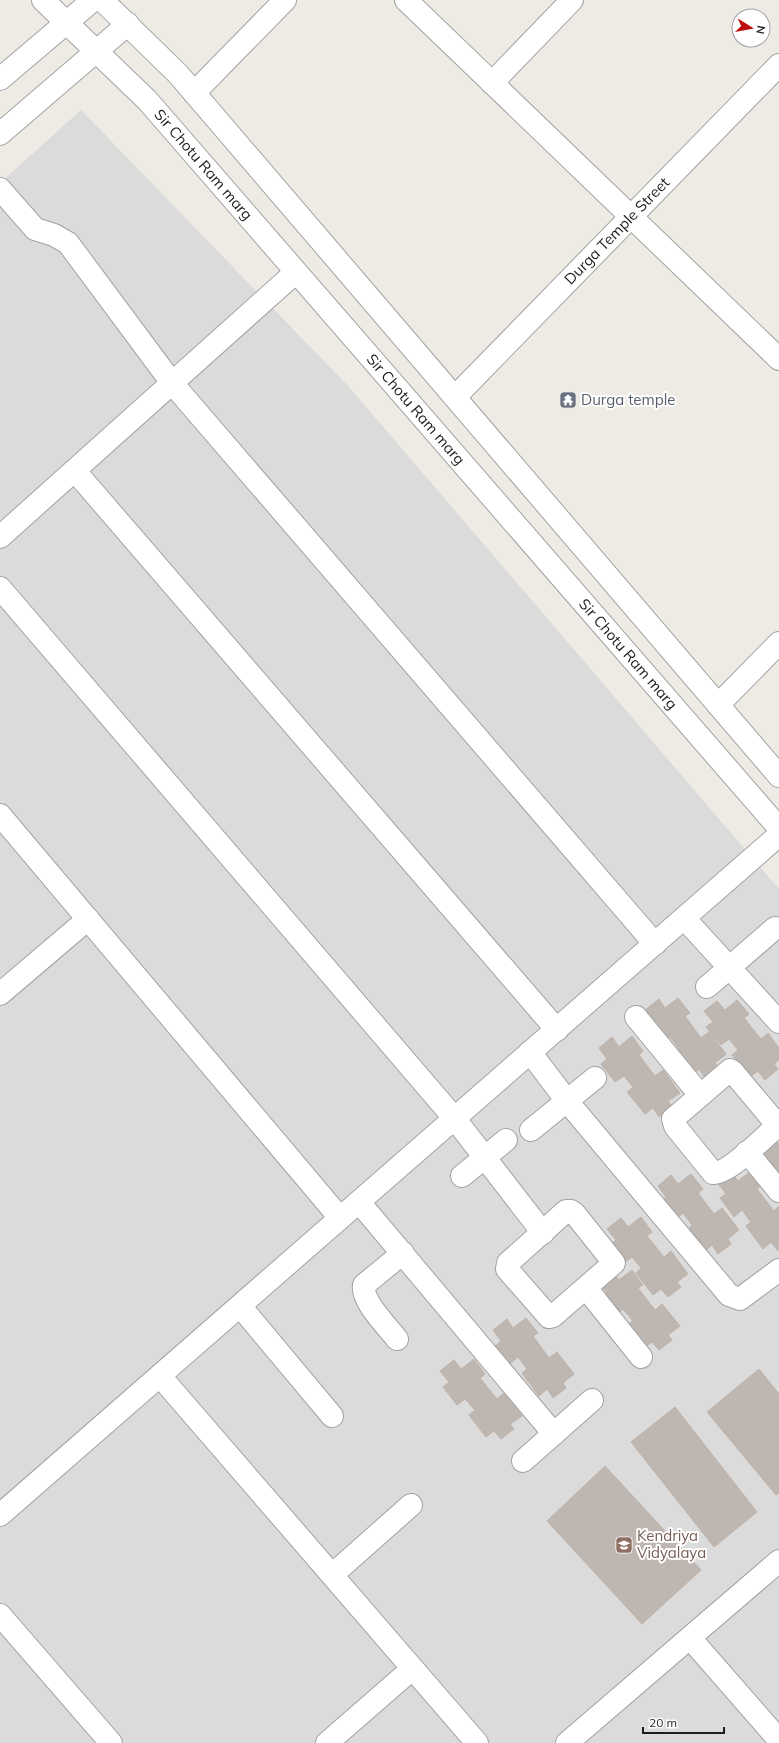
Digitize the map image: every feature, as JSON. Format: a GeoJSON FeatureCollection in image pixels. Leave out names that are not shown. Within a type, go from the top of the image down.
{"type":"FeatureCollection","features":[{"type":"Feature","properties":{"kind":"street","name":"Sir Chotu Ram marg"},"geometry":{"type":"LineString","coordinates":[[43,0],[147,100],[779,828]]}},
{"type":"Feature","properties":{"kind":"street"},"geometry":{"type":"LineString","coordinates":[[0,79],[93,0]]}},
{"type":"Feature","properties":{"kind":"street"},"geometry":{"type":"LineString","coordinates":[[102,0],[178,74],[779,776]]}},
{"type":"Feature","properties":{"kind":"street"},"geometry":{"type":"LineString","coordinates":[[194,93],[285,0]]}},
{"type":"Feature","properties":{"kind":"street"},"geometry":{"type":"LineString","coordinates":[[406,0],[778,356]]}},
{"type":"Feature","properties":{"kind":"street"},"geometry":{"type":"LineString","coordinates":[[492,83],[572,0]]}},
{"type":"Feature","properties":{"kind":"street"},"geometry":{"type":"LineString","coordinates":[[0,134],[128,24]]}},
{"type":"Feature","properties":{"kind":"street","name":"Durga Temple Street"},"geometry":{"type":"LineString","coordinates":[[454,397],[779,65]]}},
{"type":"Feature","properties":{"kind":"street"},"geometry":{"type":"LineString","coordinates":[[0,189],[35,229],[54,235],[68,243],[172,383],[655,944]]}},
{"type":"Feature","properties":{"kind":"street"},"geometry":{"type":"LineString","coordinates":[[0,537],[296,272]]}},
{"type":"Feature","properties":{"kind":"street"},"geometry":{"type":"LineString","coordinates":[[75,471],[557,1030]]}},
{"type":"Feature","properties":{"kind":"street"},"geometry":{"type":"LineString","coordinates":[[0,588],[455,1119],[542,1233]]}},
{"type":"Feature","properties":{"kind":"street"},"geometry":{"type":"LineString","coordinates":[[718,705],[779,643]]}},
{"type":"Feature","properties":{"kind":"street"},"geometry":{"type":"LineString","coordinates":[[0,814],[340,1218]]}},
{"type":"Feature","properties":{"kind":"street"},"geometry":{"type":"LineString","coordinates":[[0,1516],[779,835]]}},
{"type":"Feature","properties":{"kind":"street"},"geometry":{"type":"LineString","coordinates":[[684,918],[779,1022]]}},
{"type":"Feature","properties":{"kind":"street"},"geometry":{"type":"LineString","coordinates":[[0,994],[88,920]]}},
{"type":"Feature","properties":{"kind":"street"},"geometry":{"type":"LineString","coordinates":[[707,987],[775,928]]}},
{"type":"Feature","properties":{"kind":"street"},"geometry":{"type":"LineString","coordinates":[[636,1017],[700,1095]]}},
{"type":"Feature","properties":{"kind":"street"},"geometry":{"type":"LineString","coordinates":[[530,1052],[567,1101],[729,1295],[740,1299],[779,1270]]}},
{"type":"Feature","properties":{"kind":"street"},"geometry":{"type":"LineString","coordinates":[[730,1070],[774,1121],[774,1129],[720,1173],[713,1173],[672,1123],[673,1119],[700,1095],[730,1070]]}},
{"type":"Feature","properties":{"kind":"street"},"geometry":{"type":"LineString","coordinates":[[531,1130],[595,1078]]}},
{"type":"Feature","properties":{"kind":"street"},"geometry":{"type":"LineString","coordinates":[[462,1176],[506,1140]]}},
{"type":"Feature","properties":{"kind":"street"},"geometry":{"type":"LineString","coordinates":[[747,1152],[779,1191]]}},
{"type":"Feature","properties":{"kind":"street"},"geometry":{"type":"LineString","coordinates":[[359,1202],[554,1434]]}},
{"type":"Feature","properties":{"kind":"street"},"geometry":{"type":"LineString","coordinates":[[566,1211],[571,1211],[613,1260],[612,1265],[586,1288],[553,1316],[549,1317],[507,1269],[508,1263],[566,1211]]}},
{"type":"Feature","properties":{"kind":"street"},"geometry":{"type":"LineString","coordinates":[[397,1339],[366,1300],[363,1291],[364,1285],[402,1253]]}},
{"type":"Feature","properties":{"kind":"street"},"geometry":{"type":"LineString","coordinates":[[586,1288],[641,1357]]}},
{"type":"Feature","properties":{"kind":"street"},"geometry":{"type":"LineString","coordinates":[[240,1306],[332,1416]]}},
{"type":"Feature","properties":{"kind":"street"},"geometry":{"type":"LineString","coordinates":[[160,1376],[477,1743]]}},
{"type":"Feature","properties":{"kind":"street"},"geometry":{"type":"LineString","coordinates":[[523,1461],[592,1400]]}},
{"type":"Feature","properties":{"kind":"street"},"geometry":{"type":"LineString","coordinates":[[332,1575],[411,1505]]}},
{"type":"Feature","properties":{"kind":"street"},"geometry":{"type":"LineString","coordinates":[[567,1743],[779,1561]]}},
{"type":"Feature","properties":{"kind":"street"},"geometry":{"type":"LineString","coordinates":[[0,1615],[111,1743]]}},
{"type":"Feature","properties":{"kind":"street"},"geometry":{"type":"LineString","coordinates":[[690,1638],[779,1740]]}},
{"type":"Feature","properties":{"kind":"street"},"geometry":{"type":"LineString","coordinates":[[327,1743],[412,1669]]}},
{"type":"Feature","properties":{"kind":"shaded area"},"geometry":{"type":"Polygon","coordinates":[[[81,110],[349,387],[779,889],[779,1743],[0,1743],[0,183],[81,110]]]}},
{"type":"Feature","properties":{"kind":"building"},"geometry":{"type":"Polygon","coordinates":[[[678,998],[690,1013],[685,1016],[701,1038],[709,1032],[726,1054],[715,1063],[718,1068],[705,1078],[699,1069],[691,1076],[674,1053],[679,1049],[670,1037],[662,1044],[653,1021],[645,1010],[659,999],[665,1008],[678,998]]]}},
{"type":"Feature","properties":{"kind":"building"},"geometry":{"type":"Polygon","coordinates":[[[737,1000],[749,1014],[744,1018],[761,1039],[768,1033],[779,1048],[779,1060],[774,1064],[778,1069],[765,1080],[758,1071],[750,1077],[732,1055],[738,1050],[729,1039],[721,1045],[706,1027],[713,1022],[704,1011],[717,1001],[725,1010],[737,1000]]]}},
{"type":"Feature","properties":{"kind":"building"},"geometry":{"type":"Polygon","coordinates":[[[632,1036],[643,1051],[639,1055],[655,1076],[663,1070],[680,1093],[668,1101],[672,1106],[659,1117],[653,1108],[645,1114],[627,1092],[633,1087],[624,1076],[615,1082],[601,1064],[607,1059],[599,1048],[612,1037],[619,1047],[632,1036]]]}},
{"type":"Feature","properties":{"kind":"building"},"geometry":{"type":"Polygon","coordinates":[[[777,1142],[779,1144],[779,1185],[766,1168],[772,1163],[764,1153],[777,1142]]]}},
{"type":"Feature","properties":{"kind":"building"},"geometry":{"type":"Polygon","coordinates":[[[751,1171],[762,1185],[757,1189],[774,1211],[779,1206],[778,1251],[771,1242],[763,1249],[746,1226],[751,1222],[742,1210],[734,1217],[720,1198],[726,1194],[717,1182],[731,1172],[738,1181],[751,1171]]]}},
{"type":"Feature","properties":{"kind":"building"},"geometry":{"type":"Polygon","coordinates":[[[691,1174],[703,1189],[698,1193],[714,1214],[722,1208],[739,1230],[728,1239],[731,1244],[718,1254],[712,1245],[704,1252],[687,1230],[692,1225],[683,1213],[675,1220],[660,1202],[666,1197],[658,1186],[671,1175],[678,1184],[691,1174]]]}},
{"type":"Feature","properties":{"kind":"building"},"geometry":{"type":"Polygon","coordinates":[[[641,1217],[652,1232],[647,1236],[664,1257],[671,1251],[688,1274],[677,1282],[681,1287],[668,1297],[661,1289],[653,1295],[636,1273],[641,1268],[632,1257],[624,1263],[610,1245],[616,1240],[607,1229],[621,1218],[628,1227],[641,1217]]]}},
{"type":"Feature","properties":{"kind":"building"},"geometry":{"type":"Polygon","coordinates":[[[632,1270],[643,1285],[638,1288],[655,1310],[662,1304],[680,1326],[668,1335],[672,1340],[659,1350],[652,1342],[644,1348],[627,1325],[633,1321],[623,1309],[615,1316],[601,1298],[607,1293],[598,1282],[612,1271],[619,1280],[632,1270]]]}},
{"type":"Feature","properties":{"kind":"building"},"geometry":{"type":"Polygon","coordinates":[[[526,1318],[538,1333],[533,1336],[549,1358],[557,1352],[574,1374],[563,1383],[566,1388],[553,1398],[547,1389],[539,1396],[522,1373],[527,1369],[518,1357],[510,1364],[495,1346],[501,1341],[493,1330],[507,1319],[513,1328],[526,1318]]]}},
{"type":"Feature","properties":{"kind":"building"},"geometry":{"type":"Polygon","coordinates":[[[474,1359],[485,1374],[480,1378],[497,1399],[504,1393],[522,1416],[510,1424],[514,1429],[501,1439],[494,1431],[486,1437],[469,1415],[475,1410],[465,1399],[457,1405],[443,1387],[449,1382],[440,1371],[454,1360],[461,1369],[474,1359]]]}},
{"type":"Feature","properties":{"kind":"building"},"geometry":{"type":"Polygon","coordinates":[[[759,1369],[779,1394],[779,1493],[776,1495],[707,1412],[759,1369]]]}},
{"type":"Feature","properties":{"kind":"building"},"geometry":{"type":"Polygon","coordinates":[[[675,1407],[757,1512],[714,1547],[631,1442],[675,1407]]]}},
{"type":"Feature","properties":{"kind":"building","name":"Kendriya Vidyalaya"},"geometry":{"type":"Polygon","coordinates":[[[605,1466],[701,1570],[642,1624],[547,1521],[605,1466]]]}},
{"type":"Feature","properties":{"kind":"place","name":"Durga temple"},"geometry":{"type":"Point","coordinates":[568,400]}},
{"type":"Feature","properties":{"kind":"place","name":"Kendriya Vidyalaya"},"geometry":{"type":"Point","coordinates":[624,1545]}}]}
